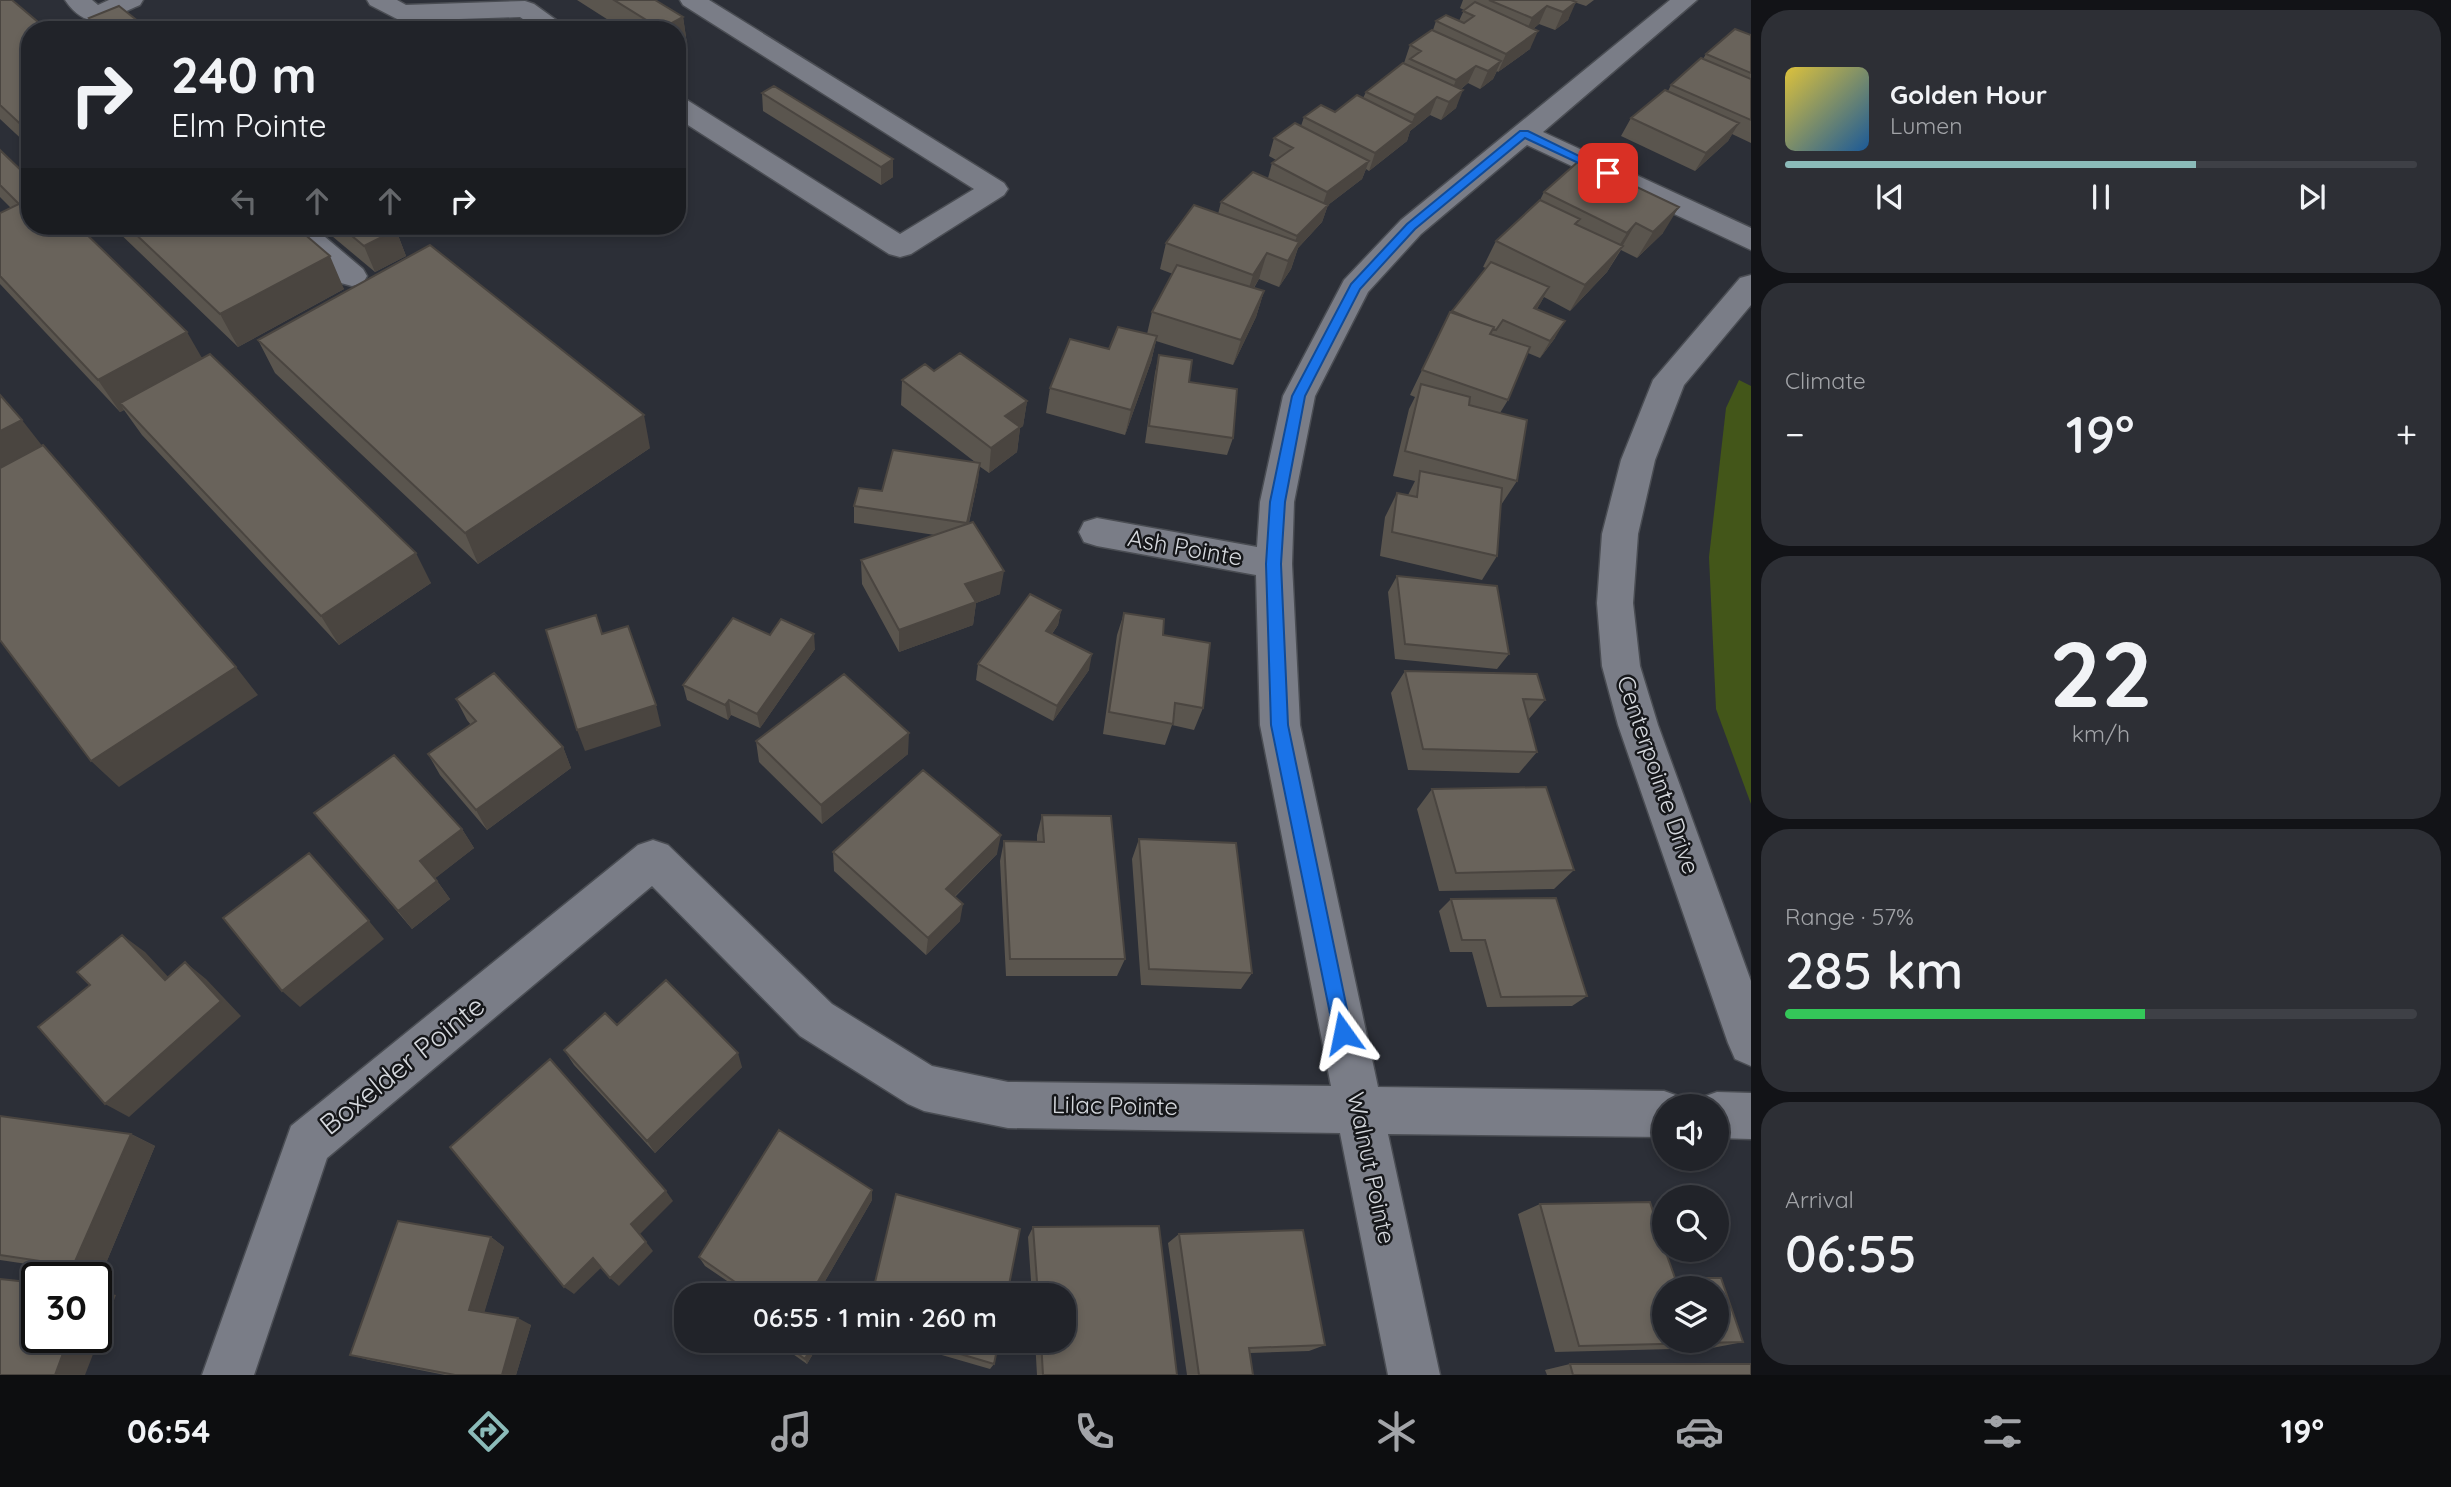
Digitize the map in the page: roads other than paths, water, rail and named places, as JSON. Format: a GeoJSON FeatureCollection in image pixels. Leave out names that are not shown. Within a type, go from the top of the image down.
{"type":"FeatureCollection","features":[{"type":"Feature","properties":{"kind":"street"},"geometry":{"type":"LineString","coordinates":[[87,15],[131,0]]}},
{"type":"Feature","properties":{"kind":"street"},"geometry":{"type":"LineString","coordinates":[[379,0],[401,13],[525,9],[543,21]]}},
{"type":"Feature","properties":{"kind":"street"},"geometry":{"type":"LineString","coordinates":[[686,112],[900,247],[994,189],[692,0]]}},
{"type":"Feature","properties":{"kind":"street","name":"Walnut Pointe"},"geometry":{"type":"LineString","coordinates":[[1414,1375],[1280,725],[1274,564],[1277,502],[1298,396],[1355,287],[1411,226],[1685,0]]}},
{"type":"Feature","properties":{"kind":"street"},"geometry":{"type":"LineString","coordinates":[[1524,133],[1751,240]]}},
{"type":"Feature","properties":{"kind":"street"},"geometry":{"type":"LineString","coordinates":[[304,235],[352,276]]}},
{"type":"Feature","properties":{"kind":"street","name":"Centerpointe Drive"},"geometry":{"type":"LineString","coordinates":[[1751,285],[1669,380],[1638,460],[1620,534],[1615,603],[1621,666],[1638,725],[1751,1043]]}},
{"type":"Feature","properties":{"kind":"street","name":"Ash Pointe"},"geometry":{"type":"LineString","coordinates":[[1097,532],[1274,564]]}},
{"type":"Feature","properties":{"kind":"street","name":"Lilac Pointe"},"geometry":{"type":"LineString","coordinates":[[653,859],[816,1020],[924,1088],[1008,1105],[1652,1114]]}},
{"type":"Feature","properties":{"kind":"street","name":"Boxelder Pointe"},"geometry":{"type":"LineString","coordinates":[[228,1375],[308,1143],[653,859]]}},
{"type":"Feature","properties":{"kind":"street"},"geometry":{"type":"LineString","coordinates":[[1729,1115],[1751,1116]]}}]}
